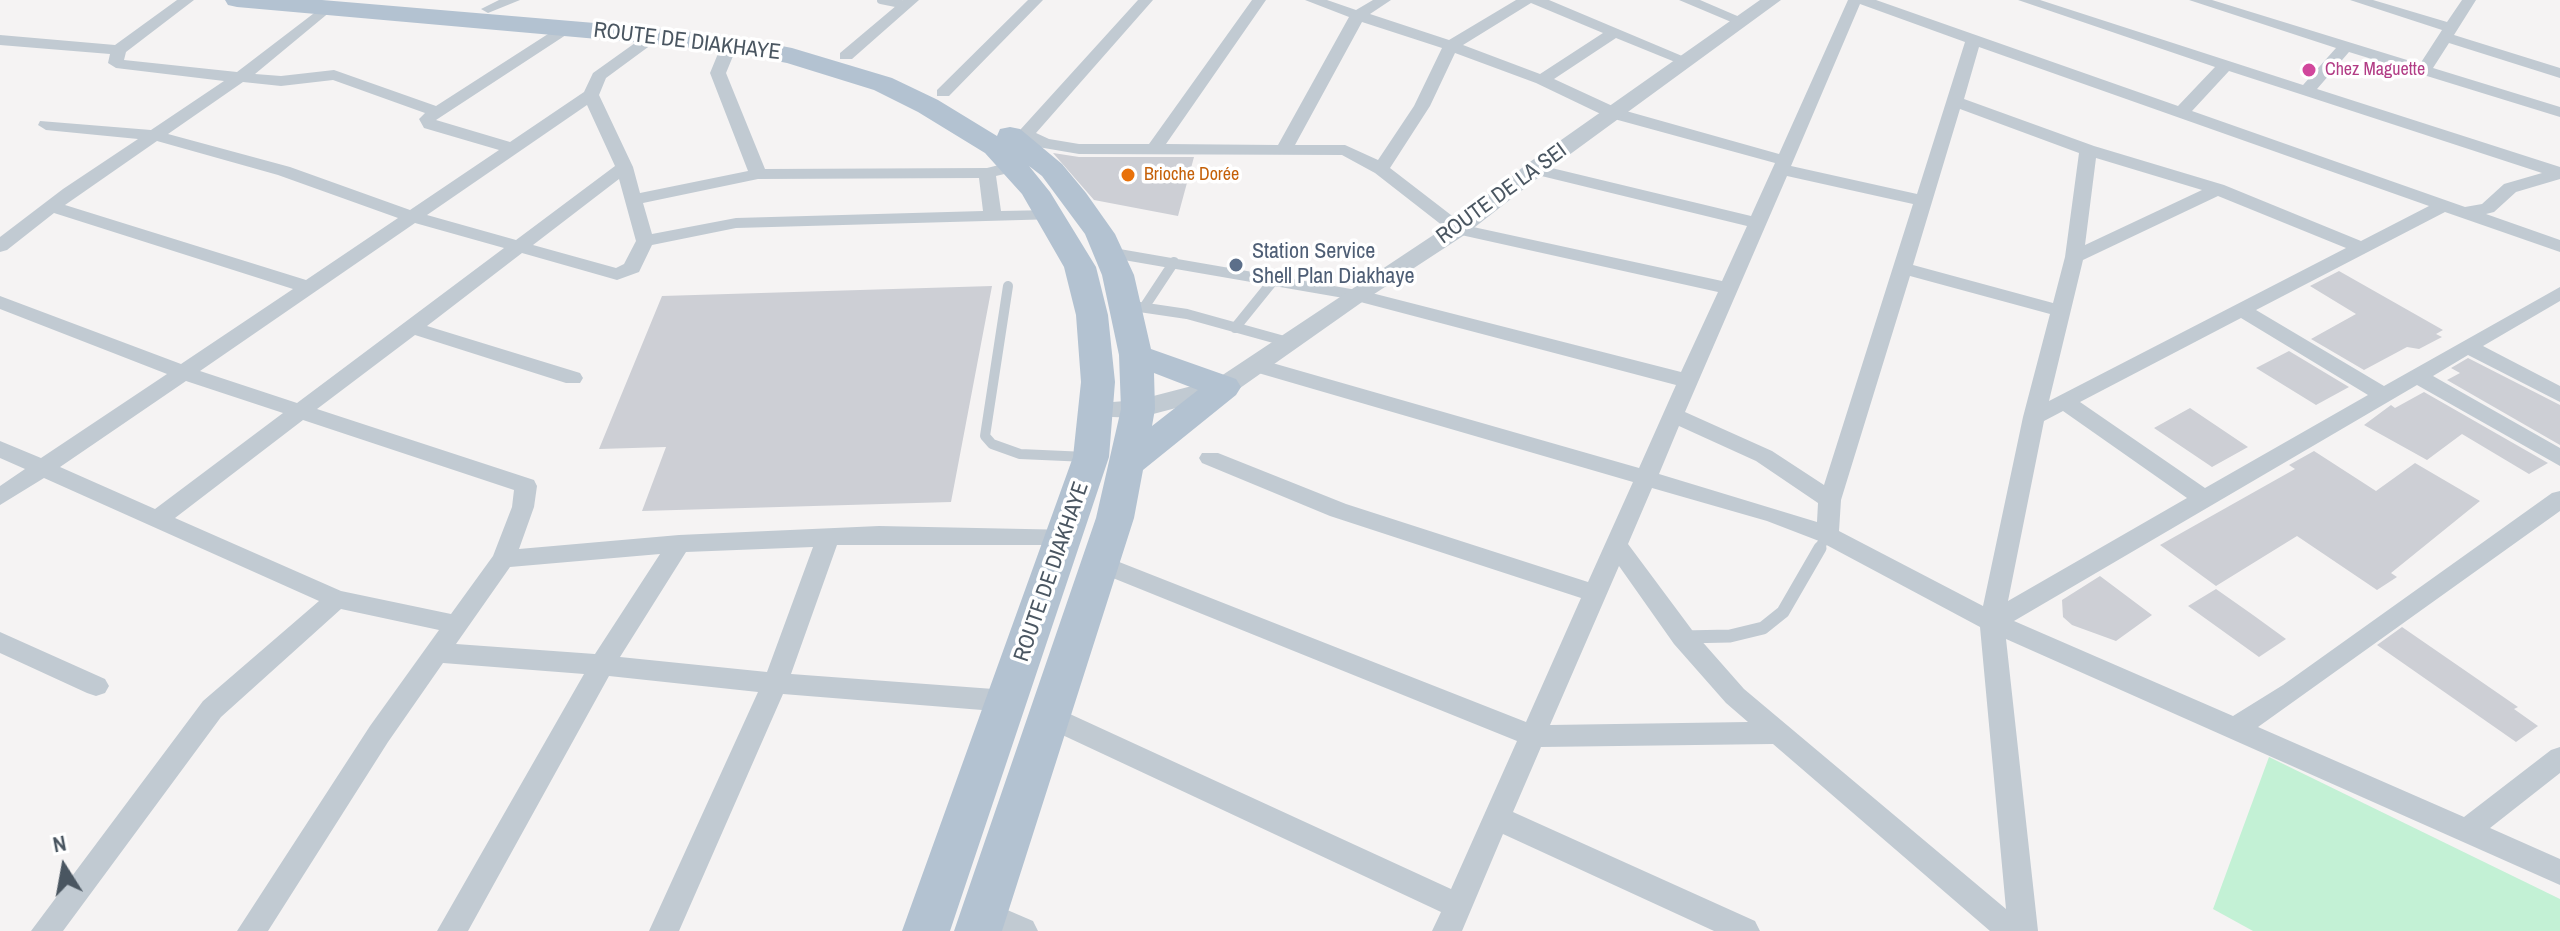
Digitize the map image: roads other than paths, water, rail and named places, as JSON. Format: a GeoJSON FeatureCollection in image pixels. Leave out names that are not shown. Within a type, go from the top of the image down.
{"type":"FeatureCollection","features":[{"type":"Feature","properties":{"kind":"main road","name":"ROUTE DE DIAKHAYE"},"geometry":{"type":"LineString","coordinates":[[237,0],[654,36],[730,44],[792,56],[883,84],[1011,153],[1052,170],[1076,199],[1135,305],[1138,409],[1128,463],[1101,564],[981,922]]}},
{"type":"Feature","properties":{"kind":"main road","name":"ROUTE DE DIAKHAYE"},"geometry":{"type":"LineString","coordinates":[[375,0],[500,5],[741,33],[846,56],[884,68],[943,93],[1011,153],[1051,215],[1080,267],[1087,288],[1099,359],[1091,457],[926,931]]}},
{"type":"Feature","properties":{"kind":"main road"},"geometry":{"type":"LineString","coordinates":[[1136,355],[1224,387]]}},
{"type":"Feature","properties":{"kind":"main road"},"geometry":{"type":"LineString","coordinates":[[1128,463],[1224,387]]}},
{"type":"Feature","properties":{"kind":"street"},"geometry":{"type":"LineString","coordinates":[[0,40],[118,50],[187,0]]}},
{"type":"Feature","properties":{"kind":"street"},"geometry":{"type":"LineString","coordinates":[[943,93],[1036,0]]}},
{"type":"Feature","properties":{"kind":"street"},"geometry":{"type":"LineString","coordinates":[[992,215],[1011,153],[1146,0]]}},
{"type":"Feature","properties":{"kind":"street"},"geometry":{"type":"LineString","coordinates":[[1153,151],[1259,0]]}},
{"type":"Feature","properties":{"kind":"street"},"geometry":{"type":"LineString","coordinates":[[1312,0],[1542,80],[1613,113],[1781,165],[1923,201]]}},
{"type":"Feature","properties":{"kind":"street"},"geometry":{"type":"LineString","coordinates":[[1284,149],[1358,15],[1384,0]]}},
{"type":"Feature","properties":{"kind":"street"},"geometry":{"type":"LineString","coordinates":[[1381,169],[1422,106],[1451,46],[1526,0]]}},
{"type":"Feature","properties":{"kind":"street"},"geometry":{"type":"LineString","coordinates":[[1536,0],[1686,61]]}},
{"type":"Feature","properties":{"kind":"street"},"geometry":{"type":"LineString","coordinates":[[1686,0],[1741,21]]}},
{"type":"Feature","properties":{"kind":"street","name":"ROUTE DE LA SEI"},"geometry":{"type":"LineString","coordinates":[[1097,410],[1138,409],[1224,387],[1458,229],[1535,169],[1772,0]]}},
{"type":"Feature","properties":{"kind":"street"},"geometry":{"type":"LineString","coordinates":[[1050,717],[1453,918],[1855,0]]}},
{"type":"Feature","properties":{"kind":"street"},"geometry":{"type":"LineString","coordinates":[[1862,0],[2560,246]]}},
{"type":"Feature","properties":{"kind":"street"},"geometry":{"type":"LineString","coordinates":[[2025,0],[2560,173]]}},
{"type":"Feature","properties":{"kind":"street"},"geometry":{"type":"LineString","coordinates":[[2196,0],[2560,112]]}},
{"type":"Feature","properties":{"kind":"street"},"geometry":{"type":"LineString","coordinates":[[2357,0],[2560,73]]}},
{"type":"Feature","properties":{"kind":"street"},"geometry":{"type":"LineString","coordinates":[[2424,70],[2469,0]]}},
{"type":"Feature","properties":{"kind":"street"},"geometry":{"type":"LineString","coordinates":[[846,56],[909,3]]}},
{"type":"Feature","properties":{"kind":"street"},"geometry":{"type":"LineString","coordinates":[[0,246],[242,76],[326,8]]}},
{"type":"Feature","properties":{"kind":"street"},"geometry":{"type":"LineString","coordinates":[[512,148],[430,124],[428,116],[567,28]]}},
{"type":"Feature","properties":{"kind":"street"},"geometry":{"type":"LineString","coordinates":[[1542,80],[1615,32]]}},
{"type":"Feature","properties":{"kind":"street"},"geometry":{"type":"LineString","coordinates":[[0,497],[591,95],[599,76],[654,36]]}},
{"type":"Feature","properties":{"kind":"street"},"geometry":{"type":"LineString","coordinates":[[1827,535],[1830,500],[1974,39]]}},
{"type":"Feature","properties":{"kind":"street"},"geometry":{"type":"LineString","coordinates":[[730,44],[718,73],[758,174]]}},
{"type":"Feature","properties":{"kind":"street"},"geometry":{"type":"LineString","coordinates":[[2306,91],[2346,46]]}},
{"type":"Feature","properties":{"kind":"street"},"geometry":{"type":"LineString","coordinates":[[118,50],[116,63],[281,81],[334,75],[435,111]]}},
{"type":"Feature","properties":{"kind":"street"},"geometry":{"type":"LineString","coordinates":[[2181,112],[2226,65]]}},
{"type":"Feature","properties":{"kind":"street"},"geometry":{"type":"LineString","coordinates":[[46,125],[154,135],[284,171],[410,216],[617,274],[632,268],[645,241],[624,167],[591,95]]}},
{"type":"Feature","properties":{"kind":"street"},"geometry":{"type":"LineString","coordinates":[[1955,101],[2088,150],[2218,189],[2363,248]]}},
{"type":"Feature","properties":{"kind":"street"},"geometry":{"type":"LineString","coordinates":[[635,199],[758,174],[1011,153],[1044,143],[1066,148],[1153,151],[1345,150],[1381,169],[1458,229],[1728,288]]}},
{"type":"Feature","properties":{"kind":"street"},"geometry":{"type":"LineString","coordinates":[[2023,931],[1992,622],[2034,417],[2074,257],[2088,150]]}},
{"type":"Feature","properties":{"kind":"street"},"geometry":{"type":"LineString","coordinates":[[159,518],[624,167]]}},
{"type":"Feature","properties":{"kind":"street"},"geometry":{"type":"LineString","coordinates":[[1535,169],[1757,223]]}},
{"type":"Feature","properties":{"kind":"street"},"geometry":{"type":"LineString","coordinates":[[2465,212],[2488,208],[2510,188],[2560,173]]}},
{"type":"Feature","properties":{"kind":"street"},"geometry":{"type":"LineString","coordinates":[[2074,257],[2218,189]]}},
{"type":"Feature","properties":{"kind":"street"},"geometry":{"type":"LineString","coordinates":[[2034,417],[2444,205]]}},
{"type":"Feature","properties":{"kind":"street"},"geometry":{"type":"LineString","coordinates":[[52,207],[308,287]]}},
{"type":"Feature","properties":{"kind":"street"},"geometry":{"type":"LineString","coordinates":[[645,241],[736,223],[1051,215]]}},
{"type":"Feature","properties":{"kind":"street"},"geometry":{"type":"LineString","coordinates":[[1902,268],[2060,311]]}},
{"type":"Feature","properties":{"kind":"street"},"geometry":{"type":"LineString","coordinates":[[1992,622],[2560,293]]}},
{"type":"Feature","properties":{"kind":"street"},"geometry":{"type":"LineString","coordinates":[[1356,295],[1688,381]]}},
{"type":"Feature","properties":{"kind":"street"},"geometry":{"type":"LineString","coordinates":[[0,302],[185,373],[526,486],[523,507],[503,559],[379,734],[252,931]]}},
{"type":"Feature","properties":{"kind":"street"},"geometry":{"type":"LineString","coordinates":[[2243,311],[2383,395]]}},
{"type":"Feature","properties":{"kind":"street"},"geometry":{"type":"LineString","coordinates":[[410,327],[573,378]]}},
{"type":"Feature","properties":{"kind":"street"},"geometry":{"type":"LineString","coordinates":[[2469,347],[2560,395]]}},
{"type":"Feature","properties":{"kind":"street"},"geometry":{"type":"LineString","coordinates":[[1255,365],[1774,515],[1827,535],[1992,622],[2560,872]]}},
{"type":"Feature","properties":{"kind":"street"},"geometry":{"type":"LineString","coordinates":[[2417,376],[2560,458]]}},
{"type":"Feature","properties":{"kind":"street"},"geometry":{"type":"LineString","coordinates":[[2065,402],[2204,499]]}},
{"type":"Feature","properties":{"kind":"street"},"geometry":{"type":"LineString","coordinates":[[1673,415],[1764,456],[1830,500]]}},
{"type":"Feature","properties":{"kind":"street"},"geometry":{"type":"LineString","coordinates":[[0,449],[337,599],[455,624]]}},
{"type":"Feature","properties":{"kind":"street"},"geometry":{"type":"LineString","coordinates":[[1210,458],[1338,510],[1595,593]]}},
{"type":"Feature","properties":{"kind":"street"},"geometry":{"type":"LineString","coordinates":[[2236,728],[2554,511]]}},
{"type":"Feature","properties":{"kind":"street"},"geometry":{"type":"LineString","coordinates":[[503,559],[679,544],[828,538],[1066,536]]}},
{"type":"Feature","properties":{"kind":"street"},"geometry":{"type":"LineString","coordinates":[[664,931],[775,683],[828,538]]}},
{"type":"Feature","properties":{"kind":"street"},"geometry":{"type":"LineString","coordinates":[[452,931],[602,665],[679,544]]}},
{"type":"Feature","properties":{"kind":"street"},"geometry":{"type":"LineString","coordinates":[[1616,545],[1683,637],[1735,696],[2011,931]]}},
{"type":"Feature","properties":{"kind":"street"},"geometry":{"type":"LineString","coordinates":[[1101,564],[1533,736],[1778,733]]}},
{"type":"Feature","properties":{"kind":"street"},"geometry":{"type":"LineString","coordinates":[[46,931],[212,709],[337,599]]}},
{"type":"Feature","properties":{"kind":"street"},"geometry":{"type":"LineString","coordinates":[[0,642],[96,686]]}},
{"type":"Feature","properties":{"kind":"street"},"geometry":{"type":"LineString","coordinates":[[436,653],[1007,701]]}},
{"type":"Feature","properties":{"kind":"street"},"geometry":{"type":"LineString","coordinates":[[2466,831],[2560,758]]}},
{"type":"Feature","properties":{"kind":"street"},"geometry":{"type":"LineString","coordinates":[[1497,818],[1735,929]]}},
{"type":"Feature","properties":{"kind":"street"},"geometry":{"type":"LineString","coordinates":[[981,922],[1023,931]]}},
{"type":"Feature","properties":{"kind":"lane"},"geometry":{"type":"LineString","coordinates":[[881,0],[909,3]]}},
{"type":"Feature","properties":{"kind":"lane"},"geometry":{"type":"LineString","coordinates":[[1108,252],[1356,295]]}},
{"type":"Feature","properties":{"kind":"lane"},"geometry":{"type":"LineString","coordinates":[[1174,262],[1135,305],[1288,342]]}},
{"type":"Feature","properties":{"kind":"lane"},"geometry":{"type":"LineString","coordinates":[[1235,328],[1273,281]]}},
{"type":"Feature","properties":{"kind":"lane"},"geometry":{"type":"LineString","coordinates":[[1008,286],[985,436],[992,444],[1020,454],[1091,457]]}},
{"type":"Feature","properties":{"kind":"lane"},"geometry":{"type":"LineString","coordinates":[[1683,637],[1730,636],[1763,628],[1783,612],[1827,535]]}},
{"type":"Feature","properties":{"kind":"place","name":"Chez Maguette"},"geometry":{"type":"Point","coordinates":[2309,70]}},
{"type":"Feature","properties":{"kind":"place","name":"Brioche Dorée"},"geometry":{"type":"Point","coordinates":[1128,175]}},
{"type":"Feature","properties":{"kind":"place","name":"Station Service Shell Plan Diakhaye"},"geometry":{"type":"Point","coordinates":[1236,265]}}]}
